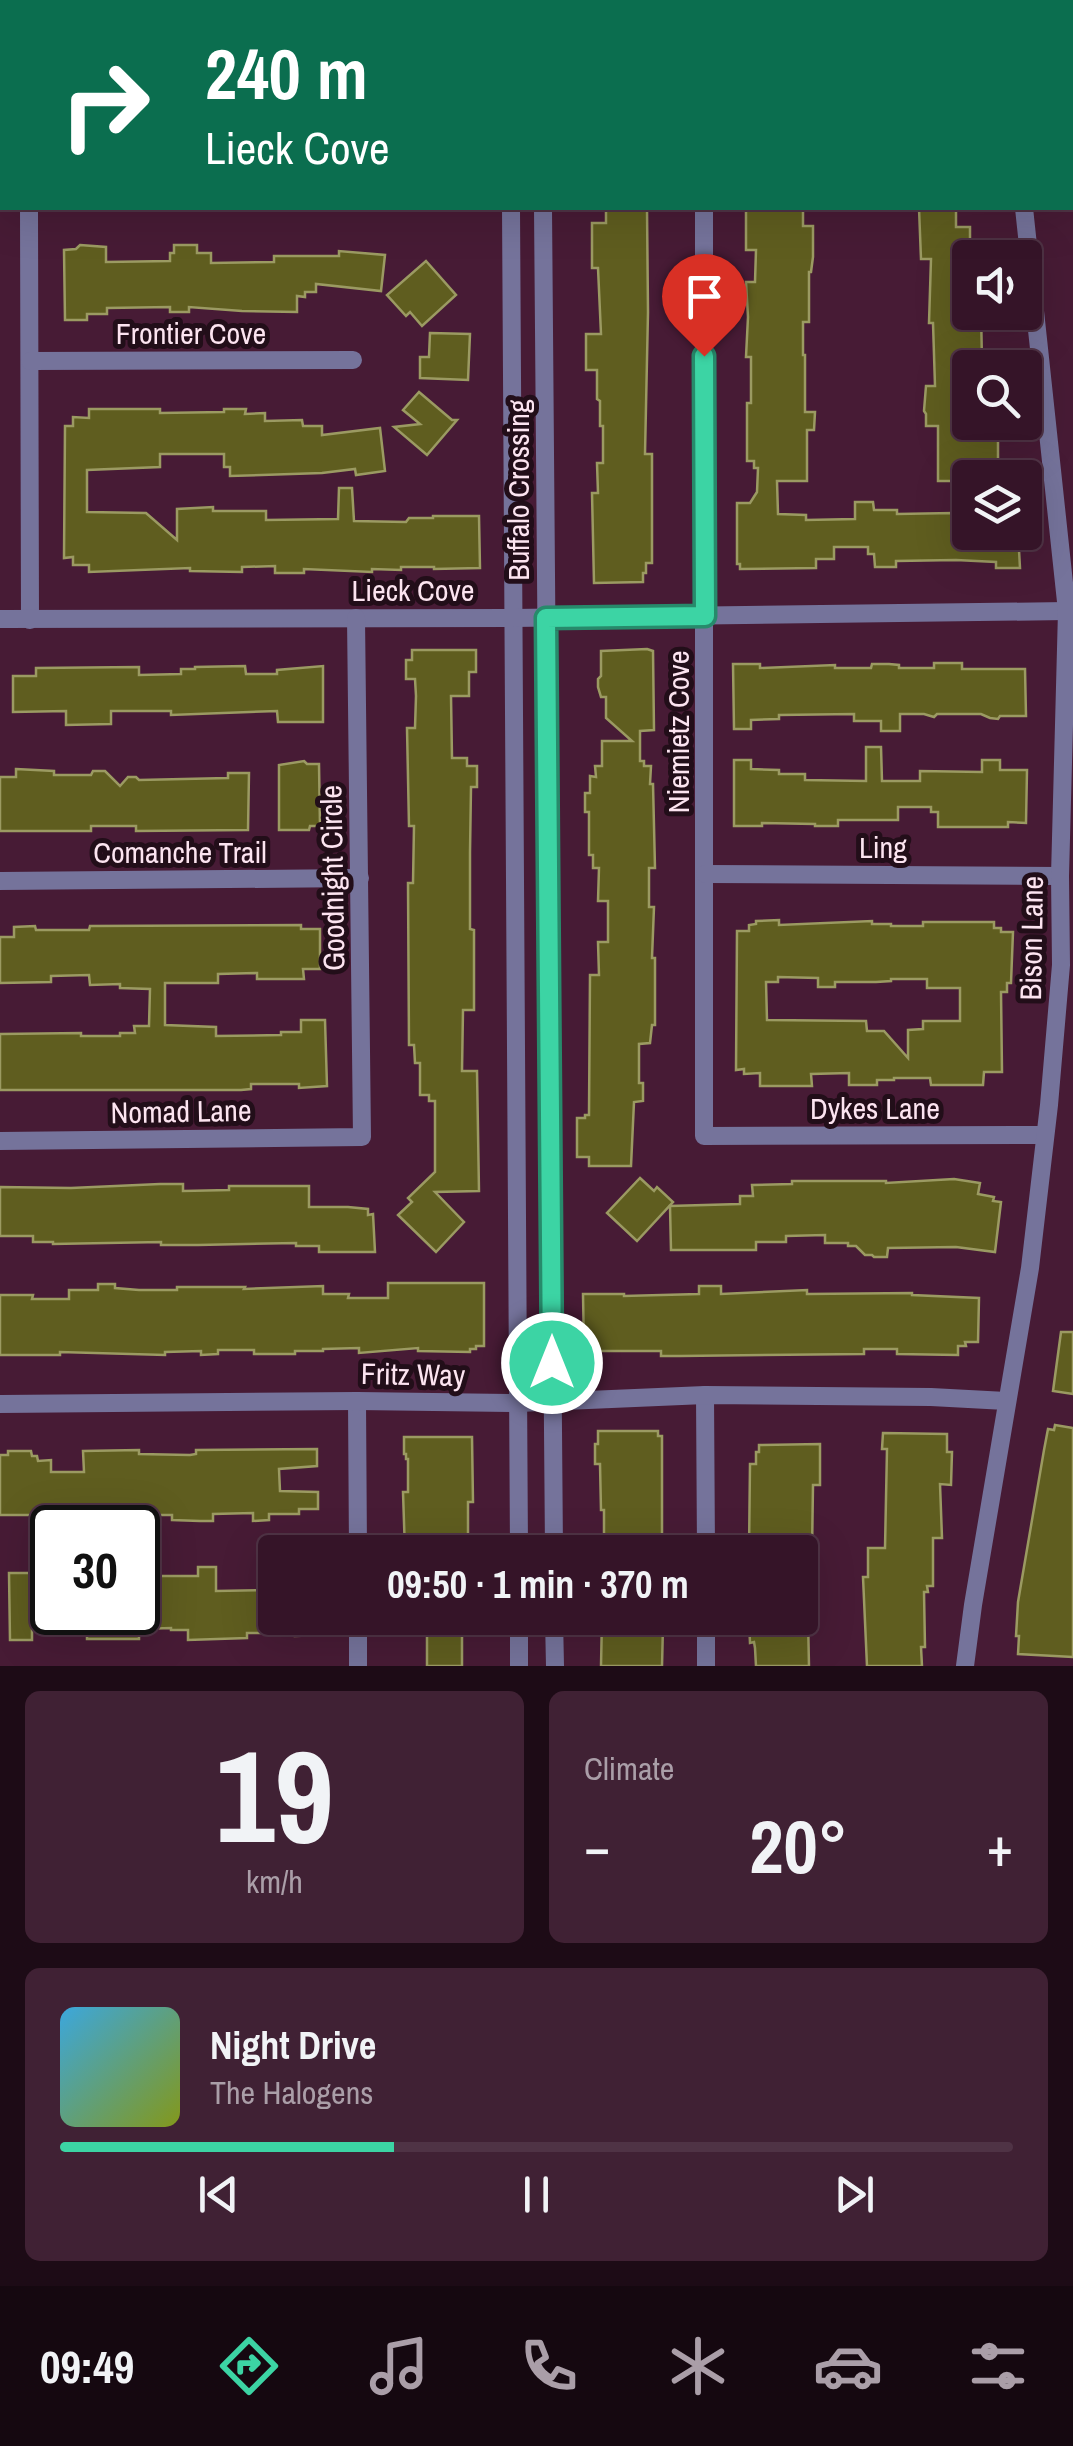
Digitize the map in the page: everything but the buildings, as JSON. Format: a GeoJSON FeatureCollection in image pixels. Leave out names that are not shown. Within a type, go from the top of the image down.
{"type":"FeatureCollection","features":[{"type":"Feature","properties":{"kind":"street"},"geometry":{"type":"LineString","coordinates":[[29,210],[30,620]]}},
{"type":"Feature","properties":{"kind":"street","name":"Buffalo Crossing"},"geometry":{"type":"LineString","coordinates":[[511,210],[519,1535]]}},
{"type":"Feature","properties":{"kind":"street","name":"Buffalo Crossing"},"geometry":{"type":"LineString","coordinates":[[543,210],[554,1535]]}},
{"type":"Feature","properties":{"kind":"street","name":"Niemietz Cove"},"geometry":{"type":"LineString","coordinates":[[704,210],[704,1136]]}},
{"type":"Feature","properties":{"kind":"street","name":"Bison Lane"},"geometry":{"type":"LineString","coordinates":[[965,1666],[1030,1268],[1061,965],[1067,611],[1024,210]]}},
{"type":"Feature","properties":{"kind":"street","name":"Frontier Cove"},"geometry":{"type":"LineString","coordinates":[[30,360],[353,360]]}},
{"type":"Feature","properties":{"kind":"street","name":"Lieck Cove"},"geometry":{"type":"LineString","coordinates":[[0,619],[546,618],[1067,611]]}},
{"type":"Feature","properties":{"kind":"street","name":"Goodnight Circle"},"geometry":{"type":"LineString","coordinates":[[356,618],[362,1137]]}},
{"type":"Feature","properties":{"kind":"street","name":"Ling"},"geometry":{"type":"LineString","coordinates":[[705,874],[1060,876]]}},
{"type":"Feature","properties":{"kind":"street","name":"Comanche Trail"},"geometry":{"type":"LineString","coordinates":[[0,881],[360,878]]}},
{"type":"Feature","properties":{"kind":"street","name":"Dykes Lane"},"geometry":{"type":"LineString","coordinates":[[704,1136],[1045,1135]]}},
{"type":"Feature","properties":{"kind":"street","name":"Nomad Lane"},"geometry":{"type":"LineString","coordinates":[[0,1141],[362,1137]]}},
{"type":"Feature","properties":{"kind":"street"},"geometry":{"type":"LineString","coordinates":[[706,1395],[706,1535]]}},
{"type":"Feature","properties":{"kind":"street","name":"Fritz Way"},"geometry":{"type":"LineString","coordinates":[[0,1404],[553,1402],[706,1395],[1006,1401]]}},
{"type":"Feature","properties":{"kind":"street"},"geometry":{"type":"LineString","coordinates":[[357,1401],[358,1535]]}},
{"type":"Feature","properties":{"kind":"street"},"geometry":{"type":"LineString","coordinates":[[358,1635],[358,1666]]}},
{"type":"Feature","properties":{"kind":"street"},"geometry":{"type":"LineString","coordinates":[[519,1635],[520,1666]]}},
{"type":"Feature","properties":{"kind":"street"},"geometry":{"type":"LineString","coordinates":[[554,1635],[555,1666]]}},
{"type":"Feature","properties":{"kind":"street"},"geometry":{"type":"LineString","coordinates":[[706,1635],[706,1666]]}},
{"type":"Feature","properties":{"kind":"route"},"geometry":{"type":"LineString","coordinates":[[552,1363],[546,618],[705,616],[704,356]]}}]}
